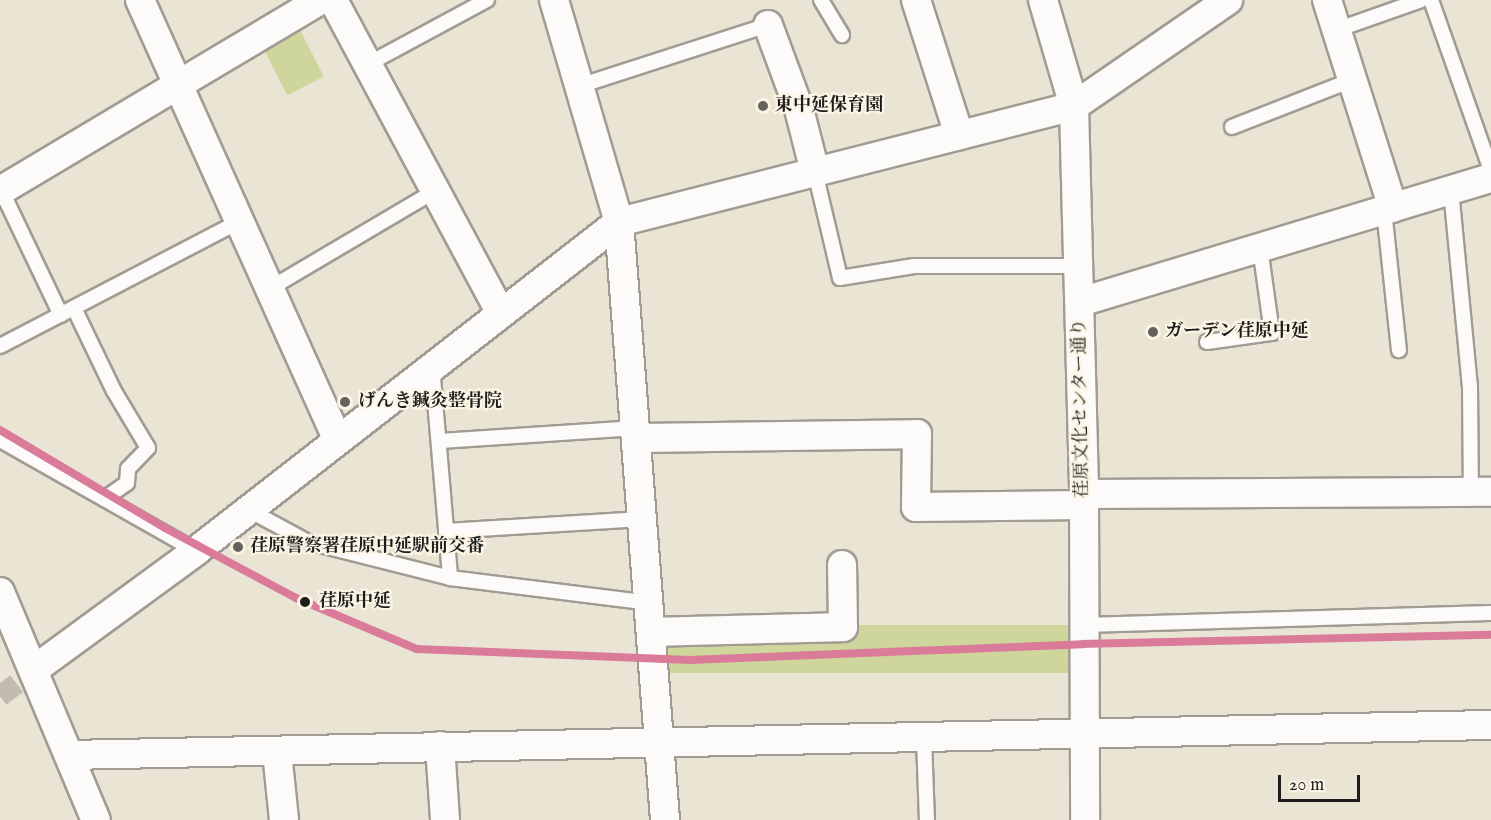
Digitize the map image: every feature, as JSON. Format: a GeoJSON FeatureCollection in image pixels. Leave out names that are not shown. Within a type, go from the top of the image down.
{"type":"FeatureCollection","features":[{"type":"Feature","properties":{"kind":"street"},"geometry":{"type":"LineString","coordinates":[[140,0],[176,85],[337,438]]}},
{"type":"Feature","properties":{"kind":"street"},"geometry":{"type":"LineString","coordinates":[[3,196],[176,85],[321,0]]}},
{"type":"Feature","properties":{"kind":"street"},"geometry":{"type":"LineString","coordinates":[[333,0],[501,313]]}},
{"type":"Feature","properties":{"kind":"street"},"geometry":{"type":"LineString","coordinates":[[554,0],[619,222],[665,820]]}},
{"type":"Feature","properties":{"kind":"street"},"geometry":{"type":"LineString","coordinates":[[916,0],[959,135]]}},
{"type":"Feature","properties":{"kind":"street","name":"荏原文化センター通り"},"geometry":{"type":"LineString","coordinates":[[1043,0],[1074,106],[1084,500],[1085,820]]}},
{"type":"Feature","properties":{"kind":"street"},"geometry":{"type":"LineString","coordinates":[[34,669],[196,551],[337,438],[619,222],[1074,106],[1228,0]]}},
{"type":"Feature","properties":{"kind":"street"},"geometry":{"type":"LineString","coordinates":[[1327,0],[1388,209]]}},
{"type":"Feature","properties":{"kind":"street"},"geometry":{"type":"LineString","coordinates":[[768,26],[799,109],[815,172]]}},
{"type":"Feature","properties":{"kind":"street"},"geometry":{"type":"LineString","coordinates":[[1080,302],[1491,178]]}},
{"type":"Feature","properties":{"kind":"street"},"geometry":{"type":"LineString","coordinates":[[637,433],[916,434],[916,507],[1084,500],[1481,493]]}},
{"type":"Feature","properties":{"kind":"street"},"geometry":{"type":"LineString","coordinates":[[652,632],[843,627],[842,565]]}},
{"type":"Feature","properties":{"kind":"street"},"geometry":{"type":"LineString","coordinates":[[0,592],[96,820]]}},
{"type":"Feature","properties":{"kind":"street"},"geometry":{"type":"LineString","coordinates":[[69,755],[277,752],[660,741],[1084,736],[1491,725]]}},
{"type":"Feature","properties":{"kind":"street"},"geometry":{"type":"LineString","coordinates":[[440,746],[445,820]]}},
{"type":"Feature","properties":{"kind":"street"},"geometry":{"type":"LineString","coordinates":[[277,752],[284,820]]}},
{"type":"Feature","properties":{"kind":"lane"},"geometry":{"type":"LineString","coordinates":[[368,64],[487,0]]}},
{"type":"Feature","properties":{"kind":"lane"},"geometry":{"type":"LineString","coordinates":[[821,0],[842,35]]}},
{"type":"Feature","properties":{"kind":"lane"},"geometry":{"type":"LineString","coordinates":[[1336,30],[1421,0]]}},
{"type":"Feature","properties":{"kind":"lane"},"geometry":{"type":"LineString","coordinates":[[1431,0],[1491,170]]}},
{"type":"Feature","properties":{"kind":"lane"},"geometry":{"type":"LineString","coordinates":[[579,86],[768,26]]}},
{"type":"Feature","properties":{"kind":"lane"},"geometry":{"type":"LineString","coordinates":[[1232,127],[1352,80]]}},
{"type":"Feature","properties":{"kind":"lane"},"geometry":{"type":"LineString","coordinates":[[815,172],[840,278],[914,266],[1079,266]]}},
{"type":"Feature","properties":{"kind":"lane"},"geometry":{"type":"LineString","coordinates":[[1451,190],[1481,493]]}},
{"type":"Feature","properties":{"kind":"lane"},"geometry":{"type":"LineString","coordinates":[[269,290],[435,191]]}},
{"type":"Feature","properties":{"kind":"lane"},"geometry":{"type":"LineString","coordinates":[[3,196],[61,315]]}},
{"type":"Feature","properties":{"kind":"lane"},"geometry":{"type":"LineString","coordinates":[[1388,209],[1399,350]]}},
{"type":"Feature","properties":{"kind":"lane"},"geometry":{"type":"LineString","coordinates":[[0,346],[238,222]]}},
{"type":"Feature","properties":{"kind":"lane"},"geometry":{"type":"LineString","coordinates":[[1207,342],[1272,333],[1260,248]]}},
{"type":"Feature","properties":{"kind":"lane"},"geometry":{"type":"LineString","coordinates":[[74,308],[114,391],[148,448],[128,469],[127,483],[104,499]]}},
{"type":"Feature","properties":{"kind":"lane"},"geometry":{"type":"LineString","coordinates":[[432,366],[450,578]]}},
{"type":"Feature","properties":{"kind":"lane"},"geometry":{"type":"LineString","coordinates":[[440,441],[637,433]]}},
{"type":"Feature","properties":{"kind":"lane"},"geometry":{"type":"LineString","coordinates":[[0,440],[196,551]]}},
{"type":"Feature","properties":{"kind":"lane"},"geometry":{"type":"LineString","coordinates":[[247,509],[308,543],[450,578],[650,603]]}},
{"type":"Feature","properties":{"kind":"lane"},"geometry":{"type":"LineString","coordinates":[[446,531],[643,525]]}},
{"type":"Feature","properties":{"kind":"lane"},"geometry":{"type":"LineString","coordinates":[[1083,625],[1491,613]]}},
{"type":"Feature","properties":{"kind":"lane"},"geometry":{"type":"LineString","coordinates":[[924,739],[927,820]]}},
{"type":"Feature","properties":{"kind":"green space"},"geometry":{"type":"Polygon","coordinates":[[[297,24],[324,77],[287,95],[260,43],[297,24]]]}},
{"type":"Feature","properties":{"kind":"green space"},"geometry":{"type":"Polygon","coordinates":[[[657,625],[1074,625],[1074,673],[657,673],[657,625]]]}},
{"type":"Feature","properties":{"kind":"tunnel"},"geometry":{"type":"LineString","coordinates":[[0,696],[35,669]]}},
{"type":"Feature","properties":{"kind":"transit line"},"geometry":{"type":"LineString","coordinates":[[0,430],[165,528],[296,598],[417,649],[690,660],[1083,644],[1491,635]]}},
{"type":"Feature","properties":{"kind":"place","name":"東中延保育園"},"geometry":{"type":"Point","coordinates":[763,106]}},
{"type":"Feature","properties":{"kind":"place","name":"ガーデン荏原中延"},"geometry":{"type":"Point","coordinates":[1153,332]}},
{"type":"Feature","properties":{"kind":"place","name":"げんき鍼灸整骨院"},"geometry":{"type":"Point","coordinates":[345,402]}},
{"type":"Feature","properties":{"kind":"place","name":"荏原警察署荏原中延駅前交番"},"geometry":{"type":"Point","coordinates":[238,547]}},
{"type":"Feature","properties":{"kind":"place","name":"荏原中延"},"geometry":{"type":"Point","coordinates":[305,602]}}]}
